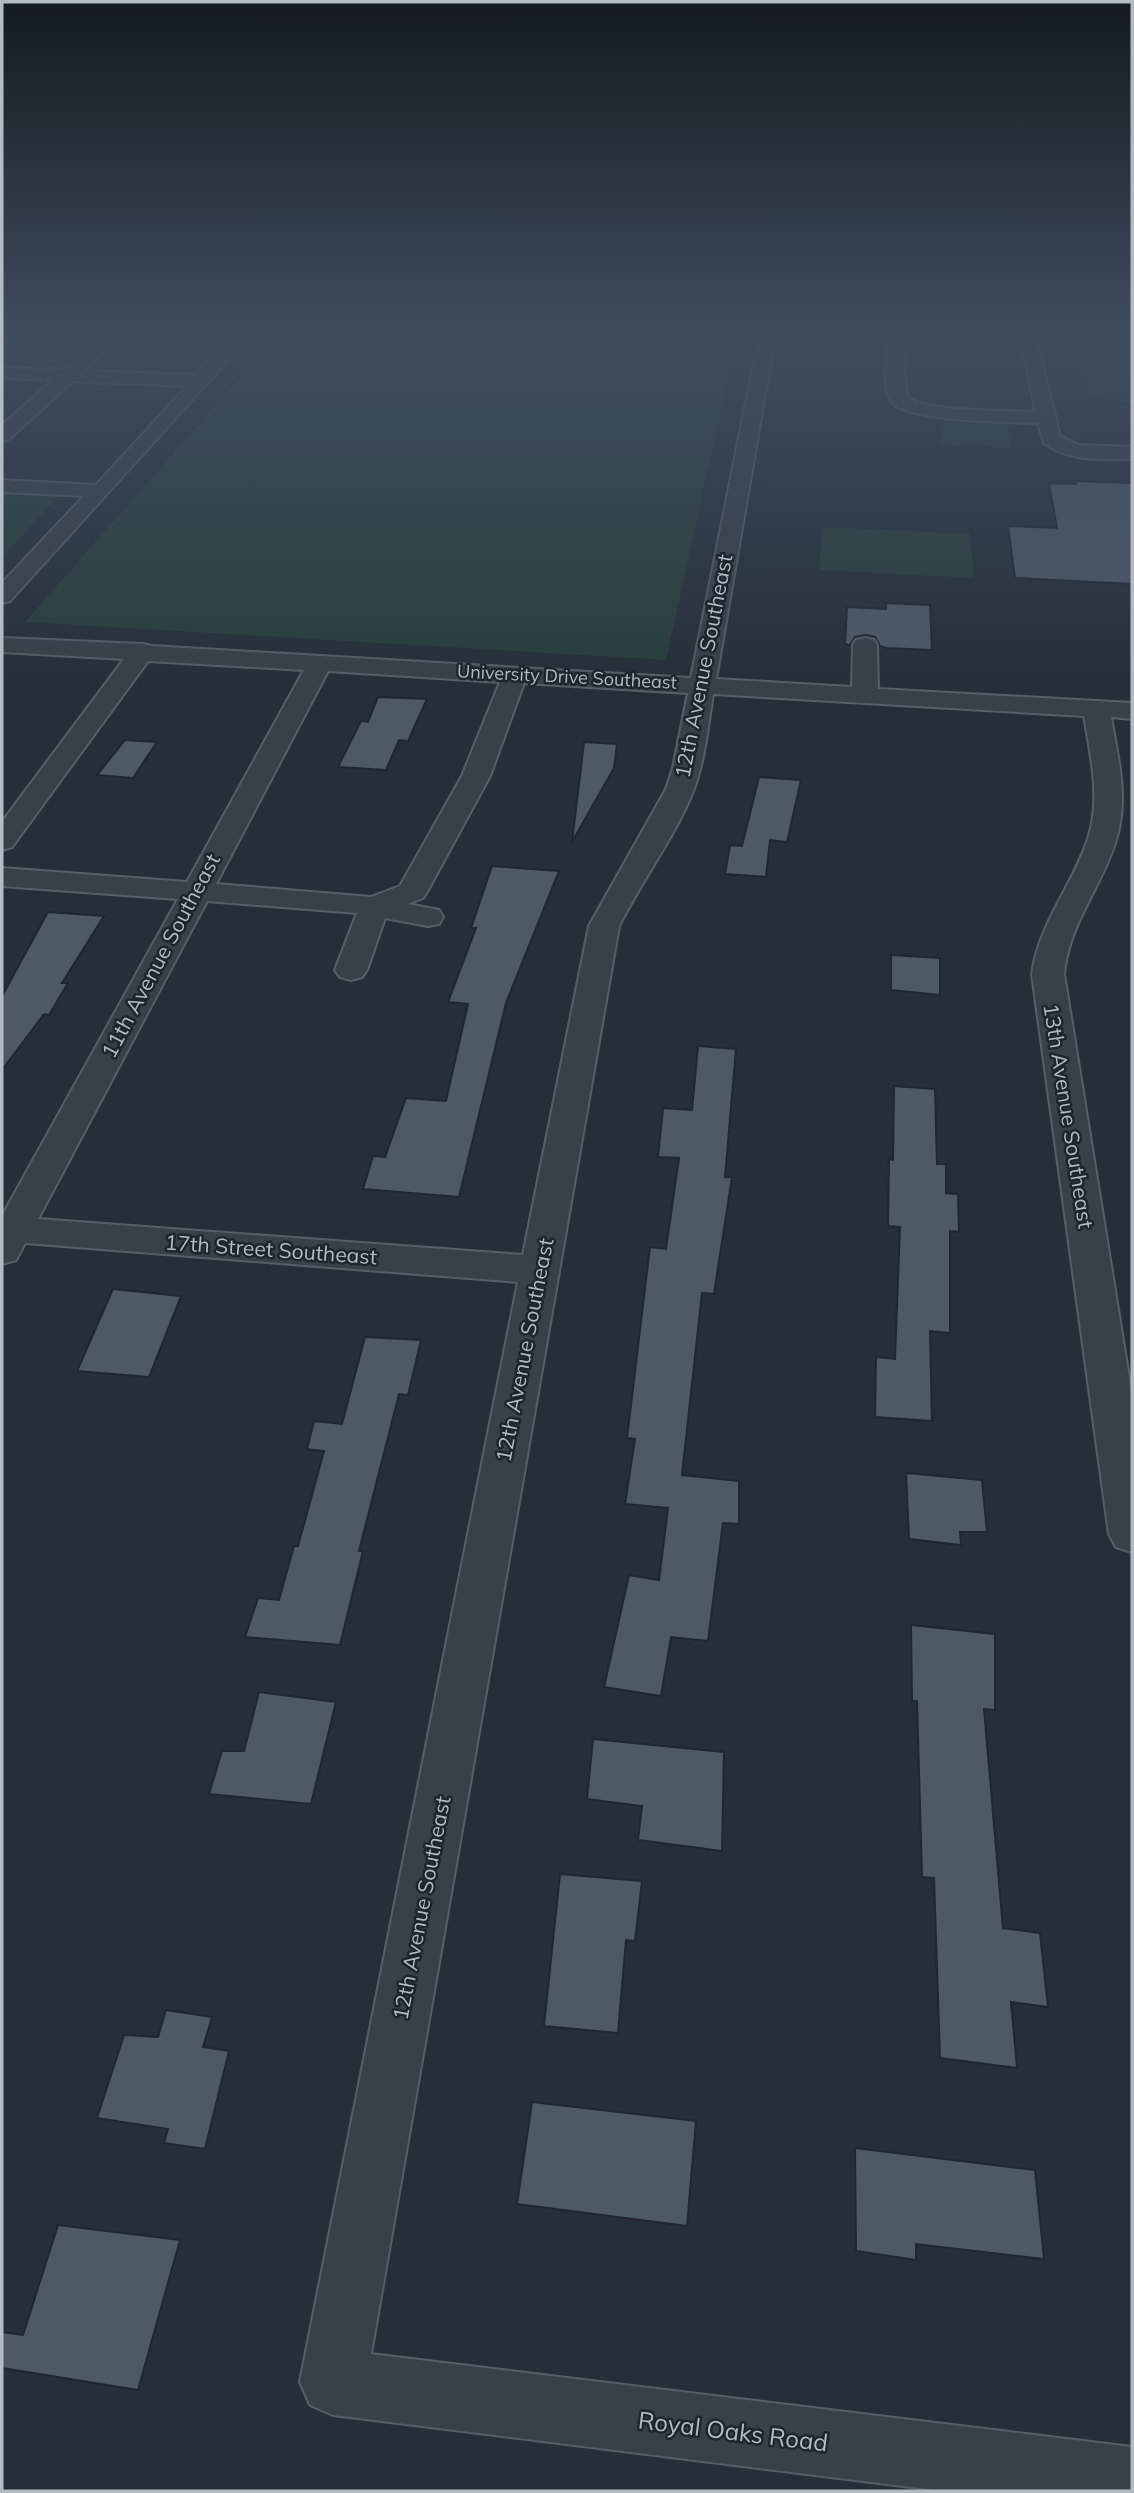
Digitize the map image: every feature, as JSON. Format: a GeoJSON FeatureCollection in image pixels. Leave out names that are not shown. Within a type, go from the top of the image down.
{"type":"FeatureCollection","features":[{"type":"Feature","properties":{"kind":"street"},"geometry":{"type":"LineString","coordinates":[[2,596],[135,453]]}},
{"type":"Feature","properties":{"kind":"street","name":"12th Avenue Southeast"},"geometry":{"type":"LineString","coordinates":[[333,2382],[604,926],[614,903],[644,859],[680,791],[745,453]]}},
{"type":"Feature","properties":{"kind":"street"},"geometry":{"type":"LineString","coordinates":[[2,486],[101,491]]}},
{"type":"Feature","properties":{"kind":"street","name":"University Drive Southeast"},"geometry":{"type":"LineString","coordinates":[[2,645],[1132,711]]}},
{"type":"Feature","properties":{"kind":"street"},"geometry":{"type":"LineString","coordinates":[[865,645],[865,695]]}},
{"type":"Feature","properties":{"kind":"street"},"geometry":{"type":"LineString","coordinates":[[2,841],[143,652]]}},
{"type":"Feature","properties":{"kind":"street","name":"11th Avenue Southeast"},"geometry":{"type":"LineString","coordinates":[[6,1237],[321,662]]}},
{"type":"Feature","properties":{"kind":"street"},"geometry":{"type":"LineString","coordinates":[[351,970],[374,907],[412,892],[476,776],[516,674]]}},
{"type":"Feature","properties":{"kind":"street","name":"13th Avenue Southeast"},"geometry":{"type":"LineString","coordinates":[[1096,708],[1108,785],[1107,820],[1073,900],[1054,935],[1048,974],[1132,1534]]}},
{"type":"Feature","properties":{"kind":"street"},"geometry":{"type":"LineString","coordinates":[[2,877],[353,903],[428,917]]}},
{"type":"Feature","properties":{"kind":"street","name":"17th Street Southeast"},"geometry":{"type":"LineString","coordinates":[[6,1237],[540,1270]]}},
{"type":"Feature","properties":{"kind":"street","name":"Royal Oaks Road"},"geometry":{"type":"LineString","coordinates":[[333,2382],[1132,2481]]}},
{"type":"Feature","properties":{"kind":"green space"},"geometry":{"type":"Polygon","coordinates":[[[173,453],[711,453],[666,660],[25,622],[173,453]]]}},
{"type":"Feature","properties":{"kind":"green space"},"geometry":{"type":"Polygon","coordinates":[[[2,490],[61,493],[2,558],[2,490]]]}},
{"type":"Feature","properties":{"kind":"green space"},"geometry":{"type":"Polygon","coordinates":[[[822,527],[970,534],[974,578],[819,570],[822,527]]]}},
{"type":"Feature","properties":{"kind":"building"},"geometry":{"type":"Polygon","coordinates":[[[1075,481],[1132,483],[1132,584],[1015,578],[1008,526],[1057,528],[1049,483],[1076,484],[1075,481]]]}},
{"type":"Feature","properties":{"kind":"building"},"geometry":{"type":"Polygon","coordinates":[[[886,603],[930,605],[932,650],[886,648],[880,646],[875,637],[866,635],[855,637],[850,645],[845,644],[847,607],[886,609],[886,603]]]}},
{"type":"Feature","properties":{"kind":"building"},"geometry":{"type":"Polygon","coordinates":[[[378,697],[427,699],[408,741],[399,740],[386,770],[338,767],[361,721],[368,722],[378,697]]]}},
{"type":"Feature","properties":{"kind":"building"},"geometry":{"type":"Polygon","coordinates":[[[125,740],[157,742],[133,778],[97,775],[125,740]]]}},
{"type":"Feature","properties":{"kind":"building"},"geometry":{"type":"Polygon","coordinates":[[[584,742],[617,744],[614,768],[572,842],[584,742]]]}},
{"type":"Feature","properties":{"kind":"building"},"geometry":{"type":"Polygon","coordinates":[[[759,777],[801,780],[787,842],[770,840],[766,877],[725,874],[730,845],[742,846],[759,777]]]}},
{"type":"Feature","properties":{"kind":"building"},"geometry":{"type":"Polygon","coordinates":[[[492,866],[559,871],[506,1003],[459,1197],[363,1189],[373,1156],[385,1157],[406,1098],[446,1101],[468,1004],[448,1002],[476,928],[471,928],[492,866]]]}},
{"type":"Feature","properties":{"kind":"building"},"geometry":{"type":"Polygon","coordinates":[[[48,912],[104,916],[62,983],[68,983],[49,1015],[44,1014],[2,1070],[2,996],[48,912]]]}},
{"type":"Feature","properties":{"kind":"building"},"geometry":{"type":"Polygon","coordinates":[[[891,955],[940,958],[940,995],[891,990],[891,955]]]}},
{"type":"Feature","properties":{"kind":"building"},"geometry":{"type":"Polygon","coordinates":[[[698,1046],[736,1049],[725,1177],[732,1177],[714,1294],[702,1293],[682,1475],[739,1481],[739,1524],[723,1523],[708,1641],[671,1637],[661,1696],[604,1687],[629,1575],[659,1580],[668,1508],[625,1504],[635,1439],[627,1438],[650,1247],[666,1249],[679,1158],[658,1157],[663,1108],[692,1110],[698,1046]]]}},
{"type":"Feature","properties":{"kind":"building"},"geometry":{"type":"Polygon","coordinates":[[[894,1086],[935,1089],[937,1164],[946,1164],[946,1193],[958,1194],[959,1232],[950,1231],[950,1333],[930,1331],[932,1421],[875,1417],[876,1357],[895,1359],[900,1227],[888,1226],[889,1159],[893,1160],[894,1086]]]}},
{"type":"Feature","properties":{"kind":"building"},"geometry":{"type":"Polygon","coordinates":[[[113,1289],[181,1296],[149,1377],[77,1371],[113,1289]]]}},
{"type":"Feature","properties":{"kind":"building"},"geometry":{"type":"Polygon","coordinates":[[[365,1337],[421,1340],[408,1395],[399,1394],[359,1551],[363,1551],[340,1645],[245,1637],[258,1598],[279,1600],[294,1546],[298,1546],[324,1451],[307,1449],[314,1421],[342,1424],[365,1337]]]}},
{"type":"Feature","properties":{"kind":"building"},"geometry":{"type":"Polygon","coordinates":[[[906,1473],[982,1480],[987,1532],[960,1532],[961,1545],[909,1539],[906,1473]]]}},
{"type":"Feature","properties":{"kind":"building"},"geometry":{"type":"Polygon","coordinates":[[[911,1625],[995,1634],[995,1710],[984,1709],[1003,1928],[1040,1933],[1048,2007],[1011,2002],[1017,2068],[940,2058],[934,1878],[922,1877],[917,1701],[912,1701],[911,1625]]]}},
{"type":"Feature","properties":{"kind":"building"},"geometry":{"type":"Polygon","coordinates":[[[259,1692],[336,1702],[311,1804],[209,1794],[222,1751],[244,1751],[259,1692]]]}},
{"type":"Feature","properties":{"kind":"building"},"geometry":{"type":"Polygon","coordinates":[[[593,1739],[724,1752],[722,1851],[638,1840],[642,1806],[587,1799],[593,1739]]]}},
{"type":"Feature","properties":{"kind":"building"},"geometry":{"type":"Polygon","coordinates":[[[560,1874],[642,1881],[635,1941],[626,1940],[618,2033],[544,2026],[560,1874]]]}},
{"type":"Feature","properties":{"kind":"building"},"geometry":{"type":"Polygon","coordinates":[[[166,2010],[212,2017],[203,2047],[229,2051],[205,2149],[164,2143],[168,2129],[97,2118],[124,2035],[158,2037],[166,2010]]]}},
{"type":"Feature","properties":{"kind":"building"},"geometry":{"type":"Polygon","coordinates":[[[532,2102],[696,2121],[687,2226],[517,2204],[532,2102]]]}},
{"type":"Feature","properties":{"kind":"building"},"geometry":{"type":"Polygon","coordinates":[[[855,2148],[1035,2170],[1044,2259],[916,2244],[916,2260],[856,2251],[855,2148]]]}},
{"type":"Feature","properties":{"kind":"building"},"geometry":{"type":"Polygon","coordinates":[[[58,2225],[180,2240],[138,2390],[2,2368],[2,2332],[23,2335],[58,2225]]]}}]}
